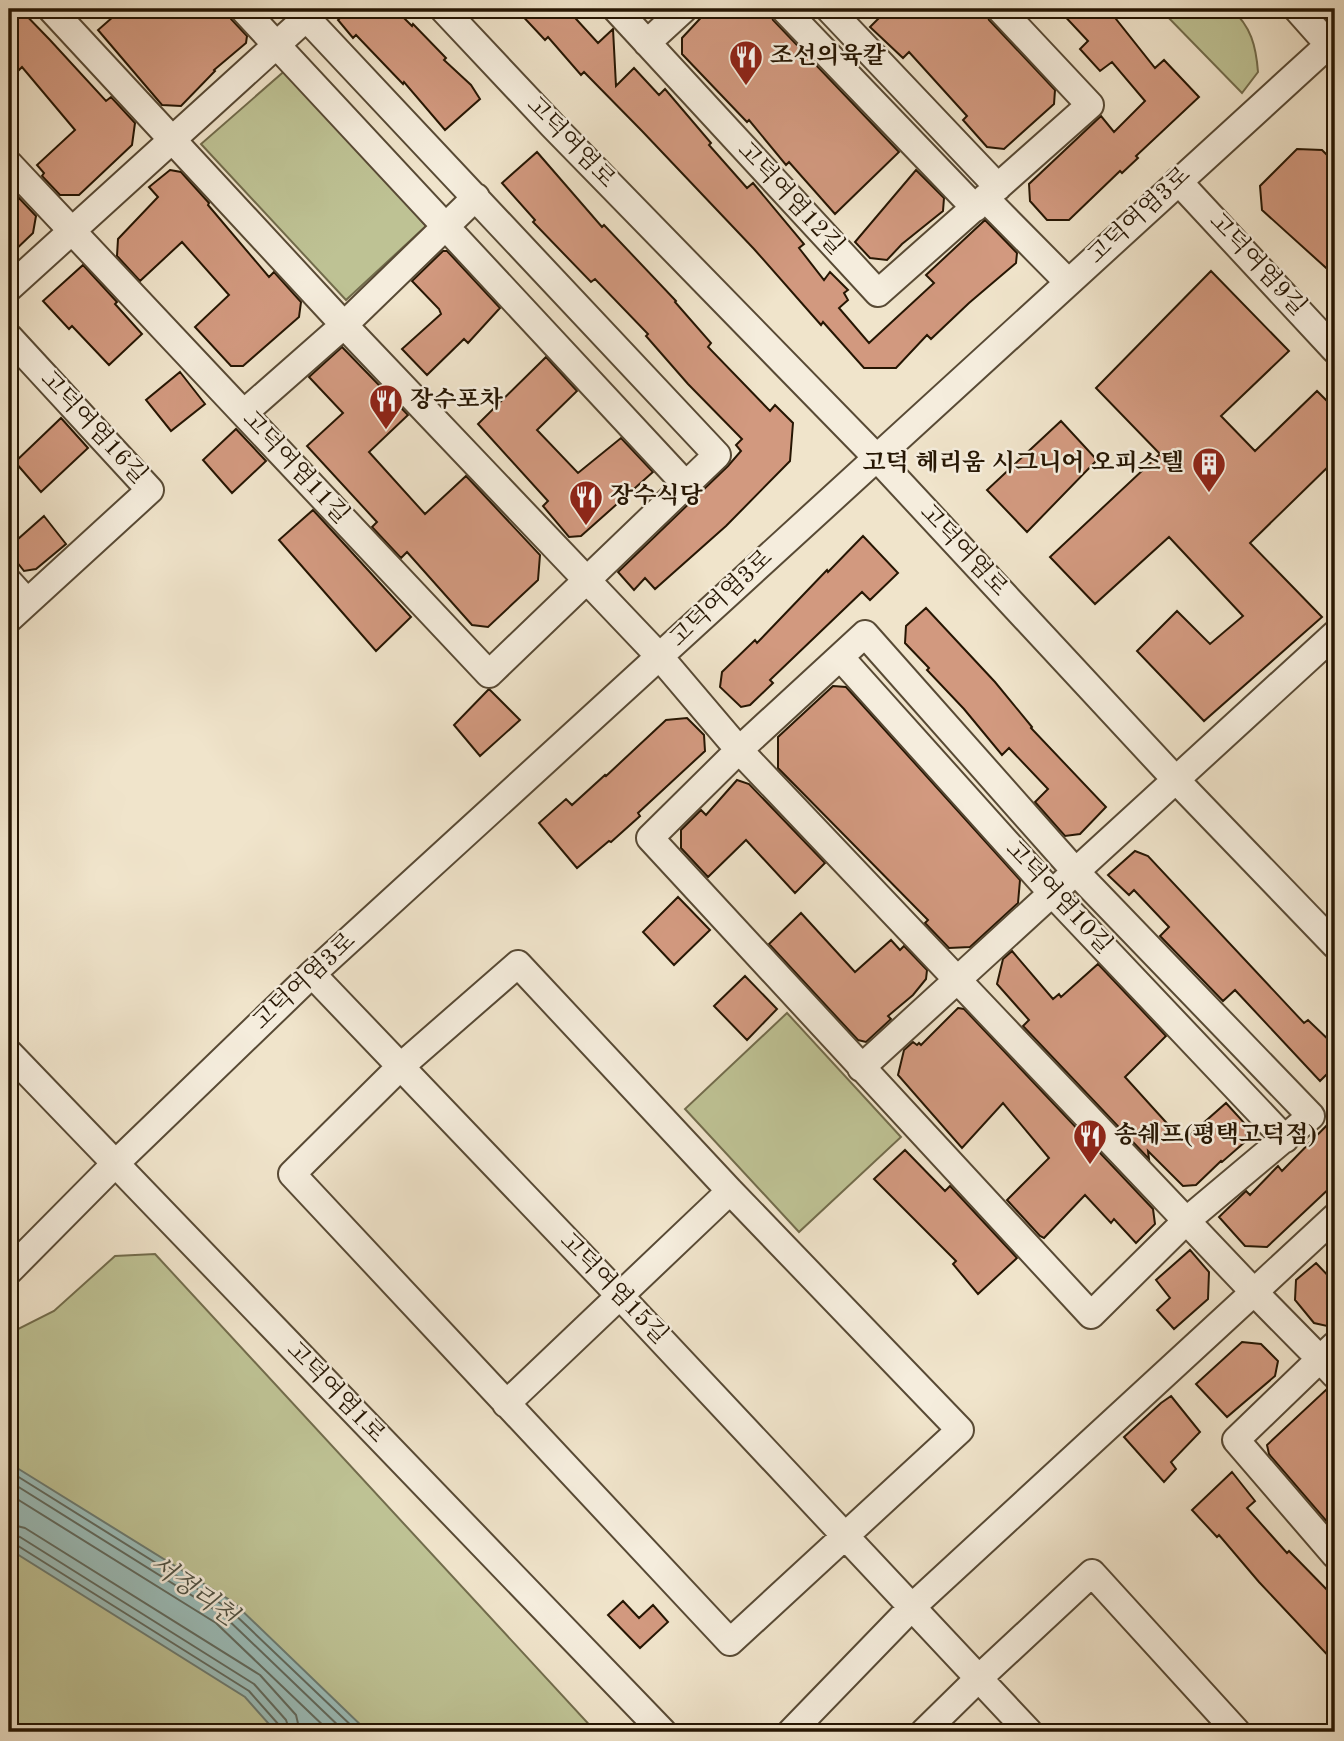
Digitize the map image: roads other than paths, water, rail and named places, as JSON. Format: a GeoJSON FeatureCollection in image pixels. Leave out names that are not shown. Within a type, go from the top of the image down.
{"type":"FeatureCollection","features":[{"type":"Feature","properties":{"kind":"street"},"geometry":{"type":"LineString","coordinates":[[51,9],[344,325],[660,657],[739,750],[1186,1222],[1254,1292],[1330,1360],[1236,1440],[1335,1556]]}},
{"type":"Feature","properties":{"kind":"street"},"geometry":{"type":"LineString","coordinates":[[243,9],[687,485]]}},
{"type":"Feature","properties":{"kind":"street","name":"고덕여염로"},"geometry":{"type":"LineString","coordinates":[[443,9],[553,126],[876,457],[1176,780],[1335,945]]}},
{"type":"Feature","properties":{"kind":"street","name":"고덕여염12길"},"geometry":{"type":"LineString","coordinates":[[616,9],[878,293],[1090,105],[1000,9]]}},
{"type":"Feature","properties":{"kind":"street"},"geometry":{"type":"LineString","coordinates":[[647,43],[684,9]]}},
{"type":"Feature","properties":{"kind":"street"},"geometry":{"type":"LineString","coordinates":[[784,9],[986,197],[1068,282]]}},
{"type":"Feature","properties":{"kind":"street"},"geometry":{"type":"LineString","coordinates":[[829,9],[986,197]]}},
{"type":"Feature","properties":{"kind":"street"},"geometry":{"type":"LineString","coordinates":[[1297,9],[1334,47]]}},
{"type":"Feature","properties":{"kind":"street"},"geometry":{"type":"LineString","coordinates":[[9,288],[276,46],[307,12],[476,197],[344,325],[244,413]]}},
{"type":"Feature","properties":{"kind":"street","name":"고덕여염3로"},"geometry":{"type":"LineString","coordinates":[[9,1271],[115,1164],[312,974],[1178,181],[1334,47]]}},
{"type":"Feature","properties":{"kind":"street","name":"고덕여염11길"},"geometry":{"type":"LineString","coordinates":[[9,164],[489,674],[717,455],[476,197]]}},
{"type":"Feature","properties":{"kind":"street","name":"고덕여염9길"},"geometry":{"type":"LineString","coordinates":[[1178,181],[1335,350]]}},
{"type":"Feature","properties":{"kind":"street","name":"고덕여염16길"},"geometry":{"type":"LineString","coordinates":[[9,337],[150,490],[18,610],[9,582]]}},
{"type":"Feature","properties":{"kind":"street"},"geometry":{"type":"LineString","coordinates":[[865,634],[1076,872],[1311,1116],[1186,1222],[1091,1315],[650,838],[739,750],[841,658],[865,634]]}},
{"type":"Feature","properties":{"kind":"street"},"geometry":{"type":"LineString","coordinates":[[861,1068],[1335,634]]}},
{"type":"Feature","properties":{"kind":"street","name":"고덕여염10길"},"geometry":{"type":"LineString","coordinates":[[841,658],[1052,893],[1285,1139]]}},
{"type":"Feature","properties":{"kind":"street"},"geometry":{"type":"LineString","coordinates":[[518,964],[730,1191],[960,1430],[730,1642],[292,1174],[400,1067],[518,964]]}},
{"type":"Feature","properties":{"kind":"street","name":"고덕여염15길"},"geometry":{"type":"LineString","coordinates":[[312,974],[620,1296],[1029,1732]]}},
{"type":"Feature","properties":{"kind":"street","name":"고덕여염1로"},"geometry":{"type":"LineString","coordinates":[[9,1053],[663,1732]]}},
{"type":"Feature","properties":{"kind":"street"},"geometry":{"type":"LineString","coordinates":[[506,1404],[730,1191]]}},
{"type":"Feature","properties":{"kind":"street"},"geometry":{"type":"LineString","coordinates":[[791,1732],[912,1606],[1335,1216]]}},
{"type":"Feature","properties":{"kind":"street"},"geometry":{"type":"LineString","coordinates":[[925,1732],[1092,1573],[1237,1732]]}},
{"type":"Feature","properties":{"kind":"water","name":"서정리천"},"geometry":{"type":"Polygon","coordinates":[[[9,1463],[233,1602],[368,1732],[276,1732],[245,1697],[9,1549],[9,1463]]]}},
{"type":"Feature","properties":{"kind":"place","name":"조선의육칼"},"geometry":{"type":"Point","coordinates":[746,87]}},
{"type":"Feature","properties":{"kind":"place","name":"장수포차"},"geometry":{"type":"Point","coordinates":[386,431]}},
{"type":"Feature","properties":{"kind":"place","name":"고덕 헤리움 시그니어 오피스텔"},"geometry":{"type":"Point","coordinates":[1209,494]}},
{"type":"Feature","properties":{"kind":"place","name":"장수식당"},"geometry":{"type":"Point","coordinates":[586,527]}},
{"type":"Feature","properties":{"kind":"place","name":"송쉐프(평택고덕점)"},"geometry":{"type":"Point","coordinates":[1090,1166]}}]}
